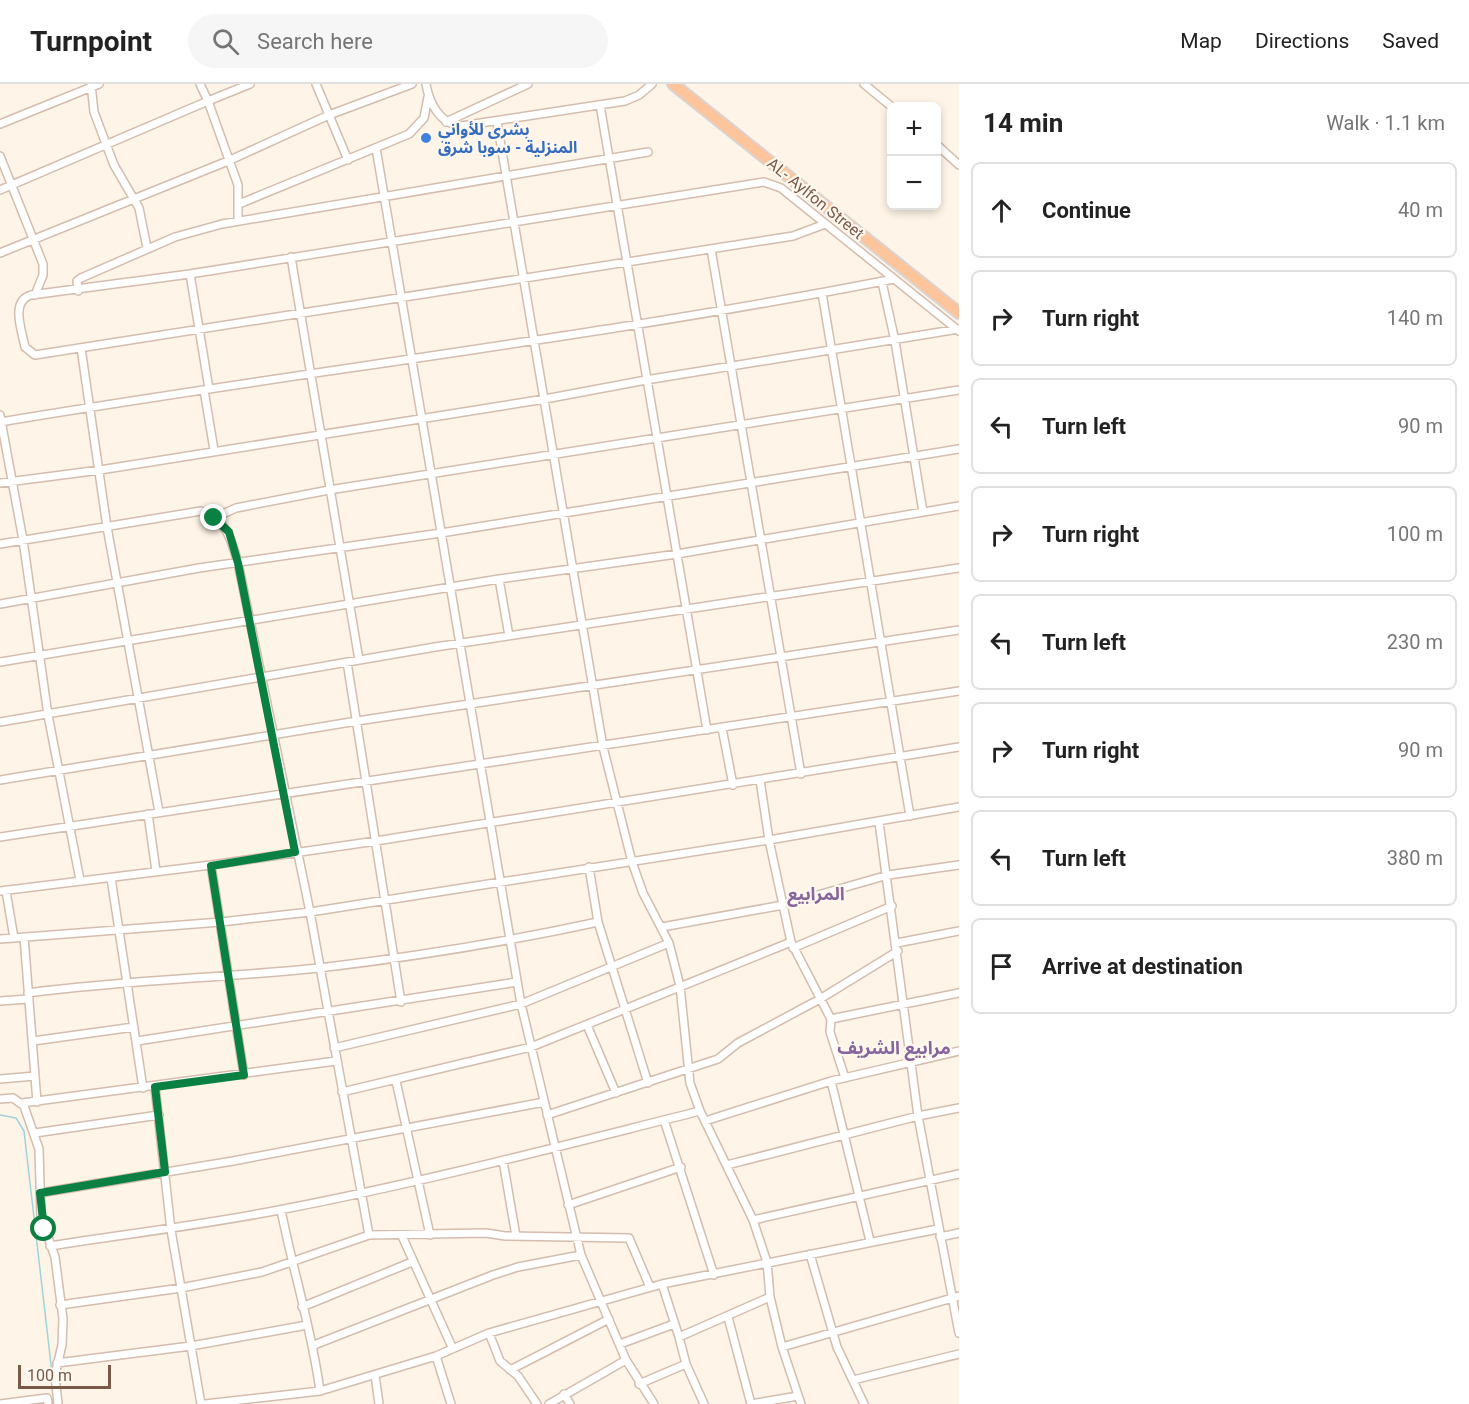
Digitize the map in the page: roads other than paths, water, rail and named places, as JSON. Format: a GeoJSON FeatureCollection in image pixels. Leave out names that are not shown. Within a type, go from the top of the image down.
{"type":"FeatureCollection","features":[{"type":"Feature","properties":{"kind":"highway","name":"AL- Aylfon Street"},"geometry":{"type":"LineString","coordinates":[[673,84],[959,313]]}},
{"type":"Feature","properties":{"kind":"street"},"geometry":{"type":"LineString","coordinates":[[0,124],[99,84]]}},
{"type":"Feature","properties":{"kind":"street"},"geometry":{"type":"LineString","coordinates":[[200,84],[238,185],[238,221]]}},
{"type":"Feature","properties":{"kind":"street"},"geometry":{"type":"LineString","coordinates":[[0,190],[250,84]]}},
{"type":"Feature","properties":{"kind":"street"},"geometry":{"type":"LineString","coordinates":[[316,84],[348,160]]}},
{"type":"Feature","properties":{"kind":"street"},"geometry":{"type":"LineString","coordinates":[[0,253],[228,161],[329,115],[412,84]]}},
{"type":"Feature","properties":{"kind":"street"},"geometry":{"type":"LineString","coordinates":[[239,204],[416,130],[424,118],[428,97],[426,84]]}},
{"type":"Feature","properties":{"kind":"street"},"geometry":{"type":"LineString","coordinates":[[446,122],[528,84]]}},
{"type":"Feature","properties":{"kind":"street"},"geometry":{"type":"LineString","coordinates":[[428,97],[446,122],[461,126],[635,98],[652,84]]}},
{"type":"Feature","properties":{"kind":"street"},"geometry":{"type":"LineString","coordinates":[[864,84],[887,104]]}},
{"type":"Feature","properties":{"kind":"street"},"geometry":{"type":"LineString","coordinates":[[91,86],[91,103],[114,165],[134,197],[143,221],[147,248]]}},
{"type":"Feature","properties":{"kind":"street"},"geometry":{"type":"LineString","coordinates":[[600,105],[664,495],[677,554],[684,610],[707,730]]}},
{"type":"Feature","properties":{"kind":"street"},"geometry":{"type":"LineString","coordinates":[[497,122],[526,279],[603,747],[632,862],[643,893],[669,943],[680,986],[690,1083],[700,1111],[753,1220],[767,1262],[770,1297],[782,1347],[801,1404]]}},
{"type":"Feature","properties":{"kind":"street"},"geometry":{"type":"LineString","coordinates":[[376,148],[433,473],[468,705],[521,1004],[575,1238],[626,1360],[639,1384],[654,1404]]}},
{"type":"Feature","properties":{"kind":"street"},"geometry":{"type":"LineString","coordinates":[[941,149],[959,165]]}},
{"type":"Feature","properties":{"kind":"street"},"geometry":{"type":"LineString","coordinates":[[78,291],[77,281],[81,278],[147,248],[175,237],[238,221],[648,152]]}},
{"type":"Feature","properties":{"kind":"street"},"geometry":{"type":"LineString","coordinates":[[0,156],[34,238],[44,270],[35,295]]}},
{"type":"Feature","properties":{"kind":"street"},"geometry":{"type":"LineString","coordinates":[[825,224],[793,236],[35,355],[27,351],[18,307],[25,297],[35,295],[78,291],[190,274],[764,182],[777,186],[825,224],[958,330]]}},
{"type":"Feature","properties":{"kind":"street"},"geometry":{"type":"LineString","coordinates":[[711,249],[758,539],[801,774]]}},
{"type":"Feature","properties":{"kind":"street"},"geometry":{"type":"LineString","coordinates":[[291,257],[359,660]]}},
{"type":"Feature","properties":{"kind":"street"},"geometry":{"type":"LineString","coordinates":[[190,274],[214,450]]}},
{"type":"Feature","properties":{"kind":"street"},"geometry":{"type":"LineString","coordinates":[[80,880],[48,715],[23,540],[0,420],[721,312],[894,279]]}},
{"type":"Feature","properties":{"kind":"street"},"geometry":{"type":"LineString","coordinates":[[882,282],[895,341],[923,512]]}},
{"type":"Feature","properties":{"kind":"street"},"geometry":{"type":"LineString","coordinates":[[822,293],[910,816]]}},
{"type":"Feature","properties":{"kind":"street"},"geometry":{"type":"LineString","coordinates":[[0,483],[99,470],[320,435],[545,399],[646,380],[731,368],[831,349],[958,330]]}},
{"type":"Feature","properties":{"kind":"street"},"geometry":{"type":"LineString","coordinates":[[81,348],[107,527],[159,812]]}},
{"type":"Feature","properties":{"kind":"street"},"geometry":{"type":"LineString","coordinates":[[214,518],[236,508],[329,490],[959,390]]}},
{"type":"Feature","properties":{"kind":"street"},"geometry":{"type":"LineString","coordinates":[[0,604],[118,582],[441,533],[664,495],[959,449]]}},
{"type":"Feature","properties":{"kind":"street"},"geometry":{"type":"LineString","coordinates":[[0,662],[499,579],[677,554],[959,506]]}},
{"type":"Feature","properties":{"kind":"street"},"geometry":{"type":"LineString","coordinates":[[0,544],[201,511],[214,518],[229,532],[238,563],[286,795],[295,852],[310,912],[369,1235]]}},
{"type":"Feature","properties":{"kind":"street"},"geometry":{"type":"LineString","coordinates":[[0,722],[359,660],[959,568]]}},
{"type":"Feature","properties":{"kind":"street"},"geometry":{"type":"LineString","coordinates":[[499,579],[509,636]]}},
{"type":"Feature","properties":{"kind":"street"},"geometry":{"type":"LineString","coordinates":[[0,780],[357,721],[695,672],[959,630]]}},
{"type":"Feature","properties":{"kind":"street"},"geometry":{"type":"LineString","coordinates":[[347,662],[401,1002]]}},
{"type":"Feature","properties":{"kind":"street"},"geometry":{"type":"LineString","coordinates":[[0,837],[69,825],[286,795],[478,762],[603,747],[959,691]]}},
{"type":"Feature","properties":{"kind":"street"},"geometry":{"type":"LineString","coordinates":[[722,728],[733,785]]}},
{"type":"Feature","properties":{"kind":"street"},"geometry":{"type":"LineString","coordinates":[[14,938],[3,891],[211,866],[618,804],[959,747]]}},
{"type":"Feature","properties":{"kind":"street"},"geometry":{"type":"LineString","coordinates":[[760,780],[769,840],[792,945],[831,1019],[830,1032],[845,1078]]}},
{"type":"Feature","properties":{"kind":"street"},"geometry":{"type":"LineString","coordinates":[[0,939],[221,922],[310,912],[769,840],[830,827],[879,822],[959,807]]}},
{"type":"Feature","properties":{"kind":"street"},"geometry":{"type":"LineString","coordinates":[[148,814],[156,871]]}},
{"type":"Feature","properties":{"kind":"street"},"geometry":{"type":"LineString","coordinates":[[879,822],[888,875],[918,1116],[939,1233],[955,1297],[959,1333]]}},
{"type":"Feature","properties":{"kind":"street"},"geometry":{"type":"LineString","coordinates":[[662,927],[783,905],[888,875],[959,865]]}},
{"type":"Feature","properties":{"kind":"street"},"geometry":{"type":"LineString","coordinates":[[211,866],[244,1075]]}},
{"type":"Feature","properties":{"kind":"street"},"geometry":{"type":"LineString","coordinates":[[589,867],[598,922],[648,1083]]}},
{"type":"Feature","properties":{"kind":"street"},"geometry":{"type":"LineString","coordinates":[[111,878],[118,930],[129,984],[143,1088]]}},
{"type":"Feature","properties":{"kind":"street"},"geometry":{"type":"LineString","coordinates":[[342,1092],[396,1081],[531,1047],[680,986],[704,979],[892,906]]}},
{"type":"Feature","properties":{"kind":"street"},"geometry":{"type":"LineString","coordinates":[[0,1001],[129,984],[321,968],[509,941],[598,922]]}},
{"type":"Feature","properties":{"kind":"street"},"geometry":{"type":"LineString","coordinates":[[547,1115],[718,1059],[738,1043],[820,999],[897,947],[959,931]]}},
{"type":"Feature","properties":{"kind":"street"},"geometry":{"type":"LineString","coordinates":[[24,937],[37,1102]]}},
{"type":"Feature","properties":{"kind":"street"},"geometry":{"type":"LineString","coordinates":[[334,1047],[521,1004],[612,964],[669,943]]}},
{"type":"Feature","properties":{"kind":"street"},"geometry":{"type":"LineString","coordinates":[[137,1041],[236,1024],[401,1002],[517,982]]}},
{"type":"Feature","properties":{"kind":"street"},"geometry":{"type":"LineString","coordinates":[[831,1019],[959,993]]}},
{"type":"Feature","properties":{"kind":"street"},"geometry":{"type":"LineString","coordinates":[[587,1025],[616,1093]]}},
{"type":"Feature","properties":{"kind":"street"},"geometry":{"type":"LineString","coordinates":[[33,1041],[134,1027]]}},
{"type":"Feature","properties":{"kind":"street"},"geometry":{"type":"LineString","coordinates":[[705,1121],[831,1081],[959,1051]]}},
{"type":"Feature","properties":{"kind":"street"},"geometry":{"type":"LineString","coordinates":[[0,1099],[13,1098],[22,1103],[37,1102],[336,1061]]}},
{"type":"Feature","properties":{"kind":"street"},"geometry":{"type":"LineString","coordinates":[[0,1078],[35,1076]]}},
{"type":"Feature","properties":{"kind":"street"},"geometry":{"type":"LineString","coordinates":[[396,1081],[430,1235]]}},
{"type":"Feature","properties":{"kind":"street"},"geometry":{"type":"LineString","coordinates":[[831,1081],[870,1241]]}},
{"type":"Feature","properties":{"kind":"street"},"geometry":{"type":"LineString","coordinates":[[155,1087],[171,1230],[201,1404]]}},
{"type":"Feature","properties":{"kind":"street"},"geometry":{"type":"LineString","coordinates":[[40,1193],[351,1139],[544,1102]]}},
{"type":"Feature","properties":{"kind":"street"},"geometry":{"type":"LineString","coordinates":[[22,1103],[35,1133],[40,1161],[40,1217],[54,1257],[60,1305],[63,1336],[57,1363],[58,1404]]}},
{"type":"Feature","properties":{"kind":"street"},"geometry":{"type":"LineString","coordinates":[[727,1165],[918,1116],[959,1108]]}},
{"type":"Feature","properties":{"kind":"street"},"geometry":{"type":"LineString","coordinates":[[50,1246],[171,1230],[281,1210],[555,1150],[700,1111]]}},
{"type":"Feature","properties":{"kind":"street"},"geometry":{"type":"LineString","coordinates":[[35,1133],[159,1115]]}},
{"type":"Feature","properties":{"kind":"street"},"geometry":{"type":"LineString","coordinates":[[664,1120],[714,1275]]}},
{"type":"Feature","properties":{"kind":"street"},"geometry":{"type":"LineString","coordinates":[[503,1161],[516,1236]]}},
{"type":"Feature","properties":{"kind":"street"},"geometry":{"type":"LineString","coordinates":[[568,1205],[681,1167]]}},
{"type":"Feature","properties":{"kind":"street"},"geometry":{"type":"LineString","coordinates":[[753,1220],[928,1179],[959,1174]]}},
{"type":"Feature","properties":{"kind":"street"},"geometry":{"type":"LineString","coordinates":[[281,1210],[291,1264],[314,1345],[320,1391]]}},
{"type":"Feature","properties":{"kind":"street"},"geometry":{"type":"LineString","coordinates":[[60,1305],[181,1288],[291,1264],[369,1235],[486,1233],[516,1236],[628,1238],[650,1287]]}},
{"type":"Feature","properties":{"kind":"street"},"geometry":{"type":"LineString","coordinates":[[205,1404],[267,1401],[320,1391],[436,1356],[452,1347],[489,1333],[662,1284],[870,1241],[959,1233]]}},
{"type":"Feature","properties":{"kind":"street"},"geometry":{"type":"LineString","coordinates":[[402,1236],[452,1347]]}},
{"type":"Feature","properties":{"kind":"street"},"geometry":{"type":"LineString","coordinates":[[810,1254],[834,1333],[864,1404]]}},
{"type":"Feature","properties":{"kind":"street"},"geometry":{"type":"LineString","coordinates":[[314,1345],[518,1267],[581,1255]]}},
{"type":"Feature","properties":{"kind":"street"},"geometry":{"type":"LineString","coordinates":[[302,1307],[412,1262]]}},
{"type":"Feature","properties":{"kind":"street"},"geometry":{"type":"LineString","coordinates":[[662,1284],[686,1364],[704,1404]]}},
{"type":"Feature","properties":{"kind":"street"},"geometry":{"type":"LineString","coordinates":[[679,1337],[770,1297]]}},
{"type":"Feature","properties":{"kind":"street"},"geometry":{"type":"LineString","coordinates":[[782,1347],[955,1297]]}},
{"type":"Feature","properties":{"kind":"street"},"geometry":{"type":"LineString","coordinates":[[728,1317],[751,1404],[798,1396]]}},
{"type":"Feature","properties":{"kind":"street"},"geometry":{"type":"LineString","coordinates":[[510,1370],[609,1319]]}},
{"type":"Feature","properties":{"kind":"street"},"geometry":{"type":"LineString","coordinates":[[620,1344],[674,1324]]}},
{"type":"Feature","properties":{"kind":"street"},"geometry":{"type":"LineString","coordinates":[[57,1363],[191,1346],[307,1325]]}},
{"type":"Feature","properties":{"kind":"street"},"geometry":{"type":"LineString","coordinates":[[489,1333],[500,1360],[518,1376],[537,1404]]}},
{"type":"Feature","properties":{"kind":"street"},"geometry":{"type":"LineString","coordinates":[[853,1380],[959,1354]]}},
{"type":"Feature","properties":{"kind":"street"},"geometry":{"type":"LineString","coordinates":[[436,1356],[451,1404]]}},
{"type":"Feature","properties":{"kind":"street"},"geometry":{"type":"LineString","coordinates":[[549,1404],[626,1360]]}},
{"type":"Feature","properties":{"kind":"street"},"geometry":{"type":"LineString","coordinates":[[639,1384],[686,1364]]}},
{"type":"Feature","properties":{"kind":"street"},"geometry":{"type":"LineString","coordinates":[[375,1375],[379,1404]]}},
{"type":"Feature","properties":{"kind":"street"},"geometry":{"type":"LineString","coordinates":[[564,1394],[570,1404]]}},
{"type":"Feature","properties":{"kind":"street"},"geometry":{"type":"LineString","coordinates":[[0,1404],[47,1398],[48,1404]]}},
{"type":"Feature","properties":{"kind":"waterway"},"geometry":{"type":"LineString","coordinates":[[0,1115],[16,1118],[24,1131],[52,1373]]}},
{"type":"Feature","properties":{"kind":"place","name":"بشرى للأواني المنزلية - سوبا شرق"},"geometry":{"type":"Point","coordinates":[426,138]}},
{"type":"Feature","properties":{"kind":"district","name":"المرابيع"},"geometry":{"type":"Point","coordinates":[816,894]}},
{"type":"Feature","properties":{"kind":"district","name":"مرابيع الشريف"},"geometry":{"type":"Point","coordinates":[894,1048]}}]}
